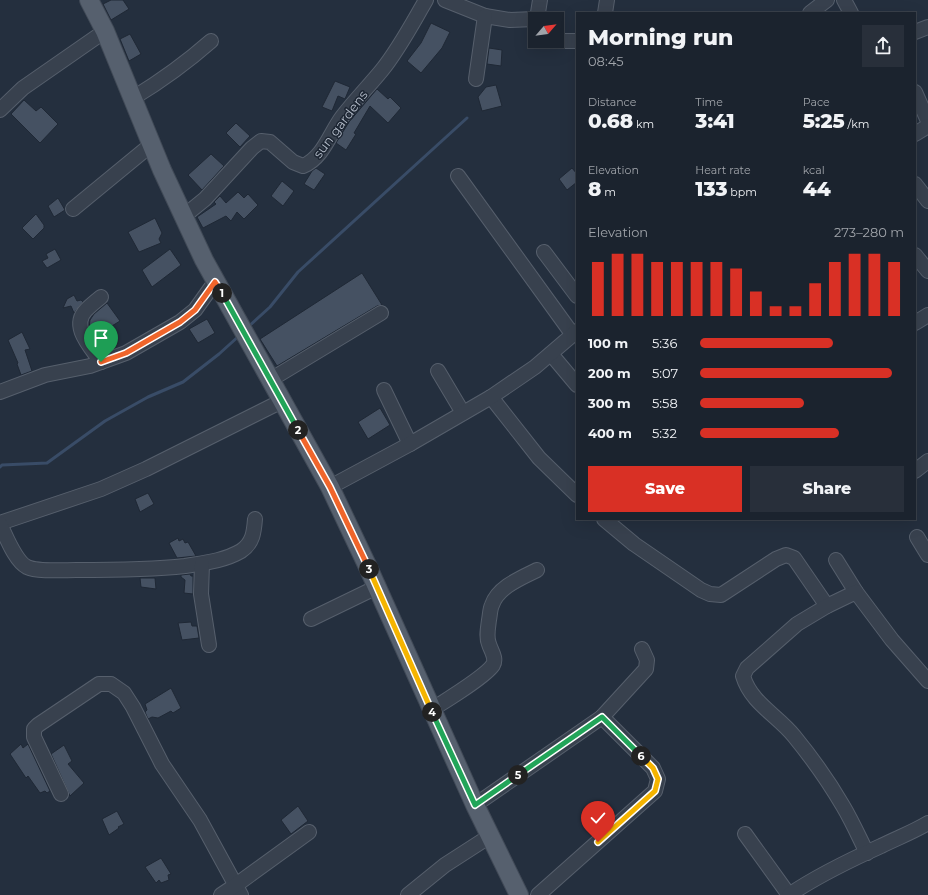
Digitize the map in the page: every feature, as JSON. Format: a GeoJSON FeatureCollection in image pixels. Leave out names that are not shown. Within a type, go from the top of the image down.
{"type":"FeatureCollection","features":[{"type":"Feature","properties":{"kind":"main road"},"geometry":{"type":"LineString","coordinates":[[89,0],[105,31],[152,144],[215,282],[330,487],[377,587],[475,805],[519,895]]}},
{"type":"Feature","properties":{"kind":"street","name":"sun gardens"},"geometry":{"type":"LineString","coordinates":[[184,216],[205,199],[252,148],[261,141],[270,142],[293,162],[303,166],[310,163],[317,156],[342,117],[383,69],[407,33],[426,0]]}},
{"type":"Feature","properties":{"kind":"street"},"geometry":{"type":"LineString","coordinates":[[445,0],[484,16],[510,20],[528,19]]}},
{"type":"Feature","properties":{"kind":"street"},"geometry":{"type":"LineString","coordinates":[[537,12],[540,0]]}},
{"type":"Feature","properties":{"kind":"street"},"geometry":{"type":"LineString","coordinates":[[604,12],[606,0]]}},
{"type":"Feature","properties":{"kind":"street"},"geometry":{"type":"LineString","coordinates":[[811,12],[827,0]]}},
{"type":"Feature","properties":{"kind":"street"},"geometry":{"type":"LineString","coordinates":[[844,0],[850,12]]}},
{"type":"Feature","properties":{"kind":"street"},"geometry":{"type":"LineString","coordinates":[[476,79],[484,16]]}},
{"type":"Feature","properties":{"kind":"street"},"geometry":{"type":"LineString","coordinates":[[916,32],[928,27]]}},
{"type":"Feature","properties":{"kind":"street"},"geometry":{"type":"LineString","coordinates":[[0,110],[23,88],[105,31]]}},
{"type":"Feature","properties":{"kind":"street"},"geometry":{"type":"LineString","coordinates":[[133,98],[178,69],[211,41]]}},
{"type":"Feature","properties":{"kind":"street"},"geometry":{"type":"LineString","coordinates":[[564,41],[576,41]]}},
{"type":"Feature","properties":{"kind":"street"},"geometry":{"type":"LineString","coordinates":[[916,94],[928,120]]}},
{"type":"Feature","properties":{"kind":"street"},"geometry":{"type":"LineString","coordinates":[[916,133],[928,126]]}},
{"type":"Feature","properties":{"kind":"street"},"geometry":{"type":"LineString","coordinates":[[74,209],[152,144]]}},
{"type":"Feature","properties":{"kind":"street"},"geometry":{"type":"LineString","coordinates":[[330,487],[410,444],[491,397],[535,368],[575,333],[458,176]]}},
{"type":"Feature","properties":{"kind":"street"},"geometry":{"type":"LineString","coordinates":[[916,185],[928,201]]}},
{"type":"Feature","properties":{"kind":"street"},"geometry":{"type":"LineString","coordinates":[[544,252],[576,295]]}},
{"type":"Feature","properties":{"kind":"street"},"geometry":{"type":"LineString","coordinates":[[916,256],[928,271]]}},
{"type":"Feature","properties":{"kind":"street"},"geometry":{"type":"LineString","coordinates":[[0,392],[45,375],[90,366],[126,353],[180,322],[195,310],[215,282]]}},
{"type":"Feature","properties":{"kind":"street"},"geometry":{"type":"LineString","coordinates":[[101,297],[86,310],[81,318],[80,327],[84,337],[101,362]]}},
{"type":"Feature","properties":{"kind":"street"},"geometry":{"type":"LineString","coordinates":[[270,380],[381,313]]}},
{"type":"Feature","properties":{"kind":"street"},"geometry":{"type":"LineString","coordinates":[[916,321],[928,315]]}},
{"type":"Feature","properties":{"kind":"street"},"geometry":{"type":"LineString","coordinates":[[551,354],[576,384]]}},
{"type":"Feature","properties":{"kind":"street"},"geometry":{"type":"LineString","coordinates":[[438,372],[463,413]]}},
{"type":"Feature","properties":{"kind":"street"},"geometry":{"type":"LineString","coordinates":[[384,390],[410,444]]}},
{"type":"Feature","properties":{"kind":"street"},"geometry":{"type":"LineString","coordinates":[[491,397],[539,458],[576,494]]}},
{"type":"Feature","properties":{"kind":"street"},"geometry":{"type":"LineString","coordinates":[[255,519],[254,534],[250,543],[241,551],[222,559],[202,564],[161,569],[126,571],[50,570],[28,568],[21,563],[0,523],[100,489],[146,469],[282,401]]}},
{"type":"Feature","properties":{"kind":"street"},"geometry":{"type":"LineString","coordinates":[[916,470],[928,461]]}},
{"type":"Feature","properties":{"kind":"street"},"geometry":{"type":"LineString","coordinates":[[605,520],[634,544],[701,590],[710,594],[722,595],[776,558],[786,555],[794,558],[827,606]]}},
{"type":"Feature","properties":{"kind":"street"},"geometry":{"type":"LineString","coordinates":[[917,537],[928,555]]}},
{"type":"Feature","properties":{"kind":"street"},"geometry":{"type":"LineString","coordinates":[[836,560],[856,592],[892,640],[928,681]]}},
{"type":"Feature","properties":{"kind":"street"},"geometry":{"type":"LineString","coordinates":[[202,564],[201,594],[209,645]]}},
{"type":"Feature","properties":{"kind":"street"},"geometry":{"type":"LineString","coordinates":[[431,710],[468,686],[490,669],[494,663],[494,657],[488,643],[491,605],[498,595],[509,585],[536,570]]}},
{"type":"Feature","properties":{"kind":"street"},"geometry":{"type":"LineString","coordinates":[[311,619],[377,587]]}},
{"type":"Feature","properties":{"kind":"street"},"geometry":{"type":"LineString","coordinates":[[856,592],[827,606],[797,624],[747,668],[743,676],[746,686],[756,701],[793,734],[817,767],[843,806],[867,853]]}},
{"type":"Feature","properties":{"kind":"street"},"geometry":{"type":"LineString","coordinates":[[475,805],[602,717],[646,670],[647,660],[642,649]]}},
{"type":"Feature","properties":{"kind":"street"},"geometry":{"type":"LineString","coordinates":[[61,794],[34,737],[34,729],[99,684],[111,684],[124,693],[133,707],[162,764],[200,820],[239,890]]}},
{"type":"Feature","properties":{"kind":"street"},"geometry":{"type":"LineString","coordinates":[[538,895],[655,791],[658,779],[653,768],[602,717]]}},
{"type":"Feature","properties":{"kind":"street"},"geometry":{"type":"LineString","coordinates":[[745,834],[789,895],[806,884],[867,853],[912,833],[928,823]]}},
{"type":"Feature","properties":{"kind":"street"},"geometry":{"type":"LineString","coordinates":[[221,895],[239,890],[309,832]]}},
{"type":"Feature","properties":{"kind":"street"},"geometry":{"type":"LineString","coordinates":[[408,895],[444,865],[490,836]]}},
{"type":"Feature","properties":{"kind":"building"},"geometry":{"type":"Polygon","coordinates":[[[111,0],[123,0],[129,9],[111,20],[103,4],[111,0]]]}},
{"type":"Feature","properties":{"kind":"building"},"geometry":{"type":"Polygon","coordinates":[[[431,23],[450,32],[442,48],[421,73],[407,61],[421,43],[431,23]]]}},
{"type":"Feature","properties":{"kind":"building"},"geometry":{"type":"Polygon","coordinates":[[[130,34],[141,54],[129,61],[120,39],[130,34]]]}},
{"type":"Feature","properties":{"kind":"building"},"geometry":{"type":"Polygon","coordinates":[[[489,48],[502,50],[501,66],[487,64],[489,48]]]}},
{"type":"Feature","properties":{"kind":"building"},"geometry":{"type":"Polygon","coordinates":[[[335,81],[350,87],[345,99],[338,96],[332,111],[322,107],[335,81]]]}},
{"type":"Feature","properties":{"kind":"building"},"geometry":{"type":"Polygon","coordinates":[[[496,85],[502,106],[482,111],[478,97],[486,87],[496,85]]]}},
{"type":"Feature","properties":{"kind":"building"},"geometry":{"type":"Polygon","coordinates":[[[377,89],[388,99],[390,97],[401,108],[388,123],[370,106],[346,150],[336,143],[349,122],[377,89]]]}},
{"type":"Feature","properties":{"kind":"building"},"geometry":{"type":"Polygon","coordinates":[[[24,100],[36,111],[41,107],[58,124],[40,143],[11,114],[24,100]]]}},
{"type":"Feature","properties":{"kind":"building"},"geometry":{"type":"Polygon","coordinates":[[[236,123],[250,136],[240,147],[226,133],[236,123]]]}},
{"type":"Feature","properties":{"kind":"building"},"geometry":{"type":"Polygon","coordinates":[[[211,154],[224,166],[202,190],[188,175],[211,154]]]}},
{"type":"Feature","properties":{"kind":"building"},"geometry":{"type":"Polygon","coordinates":[[[316,168],[325,174],[314,190],[304,184],[312,171],[316,168]]]}},
{"type":"Feature","properties":{"kind":"building"},"geometry":{"type":"Polygon","coordinates":[[[572,168],[576,173],[576,183],[567,190],[559,179],[572,168]]]}},
{"type":"Feature","properties":{"kind":"building"},"geometry":{"type":"Polygon","coordinates":[[[282,181],[294,191],[283,206],[271,196],[282,181]]]}},
{"type":"Feature","properties":{"kind":"building"},"geometry":{"type":"Polygon","coordinates":[[[238,192],[244,198],[248,194],[258,205],[244,219],[237,212],[231,221],[226,216],[203,228],[197,217],[216,204],[214,202],[220,196],[226,203],[238,192]]]}},
{"type":"Feature","properties":{"kind":"building"},"geometry":{"type":"Polygon","coordinates":[[[58,198],[65,210],[54,217],[48,206],[58,198]]]}},
{"type":"Feature","properties":{"kind":"building"},"geometry":{"type":"Polygon","coordinates":[[[36,214],[44,225],[44,228],[33,239],[22,228],[36,214]]]}},
{"type":"Feature","properties":{"kind":"building"},"geometry":{"type":"Polygon","coordinates":[[[155,218],[162,233],[159,239],[161,243],[139,252],[128,232],[155,218]]]}},
{"type":"Feature","properties":{"kind":"building"},"geometry":{"type":"Polygon","coordinates":[[[55,249],[61,260],[47,268],[42,261],[48,258],[46,254],[55,249]]]}},
{"type":"Feature","properties":{"kind":"building"},"geometry":{"type":"Polygon","coordinates":[[[170,249],[181,265],[152,287],[142,270],[170,249]]]}},
{"type":"Feature","properties":{"kind":"building"},"geometry":{"type":"Polygon","coordinates":[[[362,273],[382,305],[377,306],[277,366],[260,339],[362,273]]]}},
{"type":"Feature","properties":{"kind":"building"},"geometry":{"type":"Polygon","coordinates":[[[74,295],[77,301],[81,300],[83,302],[74,313],[71,306],[63,308],[67,299],[74,295]]]}},
{"type":"Feature","properties":{"kind":"building"},"geometry":{"type":"Polygon","coordinates":[[[107,303],[120,321],[93,335],[89,328],[90,320],[94,314],[107,303]]]}},
{"type":"Feature","properties":{"kind":"building"},"geometry":{"type":"Polygon","coordinates":[[[207,319],[215,333],[198,343],[189,329],[207,319]]]}},
{"type":"Feature","properties":{"kind":"building"},"geometry":{"type":"Polygon","coordinates":[[[22,332],[30,349],[25,350],[32,371],[21,375],[17,364],[18,363],[8,340],[22,332]]]}},
{"type":"Feature","properties":{"kind":"building"},"geometry":{"type":"Polygon","coordinates":[[[380,408],[390,425],[368,439],[358,422],[380,408]]]}},
{"type":"Feature","properties":{"kind":"building"},"geometry":{"type":"Polygon","coordinates":[[[148,493],[154,504],[140,512],[135,499],[148,493]]]}},
{"type":"Feature","properties":{"kind":"building"},"geometry":{"type":"Polygon","coordinates":[[[178,538],[179,541],[183,539],[185,543],[188,542],[196,556],[177,558],[169,543],[178,538]]]}},
{"type":"Feature","properties":{"kind":"building"},"geometry":{"type":"Polygon","coordinates":[[[190,574],[193,576],[193,594],[184,593],[185,580],[181,577],[181,575],[190,574]]]}},
{"type":"Feature","properties":{"kind":"building"},"geometry":{"type":"Polygon","coordinates":[[[140,578],[155,578],[156,589],[141,587],[140,578]]]}},
{"type":"Feature","properties":{"kind":"building"},"geometry":{"type":"Polygon","coordinates":[[[191,622],[192,626],[197,626],[199,638],[182,640],[178,623],[191,622]]]}},
{"type":"Feature","properties":{"kind":"building"},"geometry":{"type":"Polygon","coordinates":[[[171,688],[181,708],[173,713],[171,711],[158,718],[152,717],[148,719],[145,712],[147,710],[145,704],[171,688]]]}},
{"type":"Feature","properties":{"kind":"building"},"geometry":{"type":"Polygon","coordinates":[[[21,744],[23,748],[28,744],[50,791],[47,793],[45,791],[40,793],[28,776],[26,778],[10,754],[21,744]]]}},
{"type":"Feature","properties":{"kind":"building"},"geometry":{"type":"Polygon","coordinates":[[[64,745],[72,761],[68,764],[84,783],[70,796],[51,754],[64,745]]]}},
{"type":"Feature","properties":{"kind":"building"},"geometry":{"type":"Polygon","coordinates":[[[298,806],[308,821],[291,834],[281,820],[298,806]]]}},
{"type":"Feature","properties":{"kind":"building"},"geometry":{"type":"Polygon","coordinates":[[[117,811],[124,824],[109,835],[102,819],[117,811]]]}},
{"type":"Feature","properties":{"kind":"building"},"geometry":{"type":"Polygon","coordinates":[[[161,858],[171,874],[168,875],[169,880],[161,883],[159,880],[156,883],[145,867],[161,858]]]}},
{"type":"Feature","properties":{"kind":"waterway"},"geometry":{"type":"LineString","coordinates":[[248,327],[270,307],[298,272],[467,118]]}},
{"type":"Feature","properties":{"kind":"waterway"},"geometry":{"type":"LineString","coordinates":[[0,467],[2,465],[47,463],[105,421],[148,397],[183,382],[219,354],[240,335]]}},
{"type":"Feature","properties":{"kind":"route"},"geometry":{"type":"LineString","coordinates":[[101,362],[126,353],[180,322],[195,310],[215,282],[244,331],[330,487],[367,565],[475,805],[602,717],[653,768],[658,779],[655,791],[598,842]]}}]}
